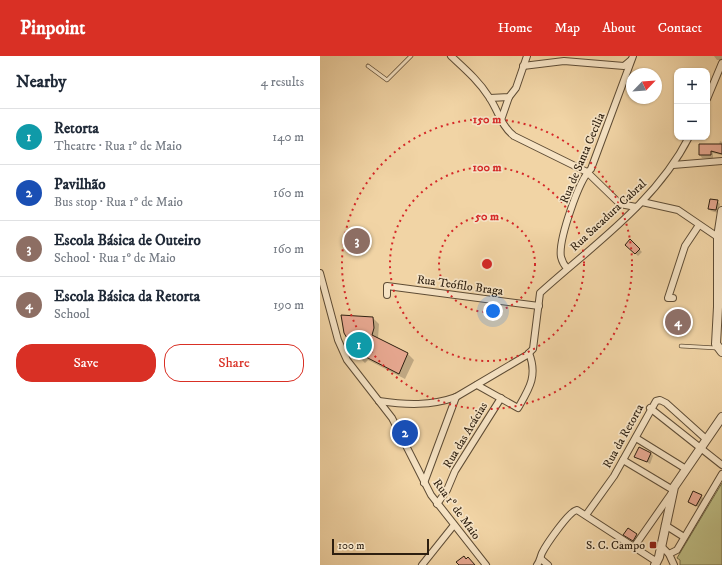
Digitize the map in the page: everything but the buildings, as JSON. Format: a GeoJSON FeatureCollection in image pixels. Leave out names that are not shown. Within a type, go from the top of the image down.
{"type":"FeatureCollection","features":[{"type":"Feature","properties":{"kind":"street"},"geometry":{"type":"LineString","coordinates":[[452,56],[477,81],[490,98],[507,131],[514,136],[587,172],[620,204],[636,207]]}},
{"type":"Feature","properties":{"kind":"street"},"geometry":{"type":"LineString","coordinates":[[501,120],[509,97],[516,88],[527,56]]}},
{"type":"Feature","properties":{"kind":"street"},"geometry":{"type":"LineString","coordinates":[[523,66],[564,61],[624,66],[634,57]]}},
{"type":"Feature","properties":{"kind":"street","name":"Rua de Santa Cecilia"},"geometry":{"type":"LineString","coordinates":[[567,268],[561,257],[563,237],[581,182],[587,172],[591,169],[634,57]]}},
{"type":"Feature","properties":{"kind":"street"},"geometry":{"type":"LineString","coordinates":[[710,92],[722,63]]}},
{"type":"Feature","properties":{"kind":"street"},"geometry":{"type":"LineString","coordinates":[[490,98],[509,97]]}},
{"type":"Feature","properties":{"kind":"street","name":"Rua Sacadura Cabral"},"geometry":{"type":"LineString","coordinates":[[530,353],[533,349],[540,293],[642,202],[673,165],[687,140]]}},
{"type":"Feature","properties":{"kind":"street"},"geometry":{"type":"LineString","coordinates":[[673,165],[722,161]]}},
{"type":"Feature","properties":{"kind":"street"},"geometry":{"type":"LineString","coordinates":[[642,202],[678,210],[720,238]]}},
{"type":"Feature","properties":{"kind":"street"},"geometry":{"type":"LineString","coordinates":[[720,350],[716,344],[720,296],[720,238],[722,211]]}},
{"type":"Feature","properties":{"kind":"street"},"geometry":{"type":"LineString","coordinates":[[673,298],[668,298],[685,246],[699,225]]}},
{"type":"Feature","properties":{"kind":"street","name":"Rua 1º de Maio"},"geometry":{"type":"LineString","coordinates":[[320,273],[338,340],[355,371],[392,418],[424,483],[437,504],[486,565]]}},
{"type":"Feature","properties":{"kind":"street","name":"Rua Teófilo Braga"},"geometry":{"type":"LineString","coordinates":[[387,295],[387,286],[539,306]]}},
{"type":"Feature","properties":{"kind":"street"},"geometry":{"type":"LineString","coordinates":[[379,401],[401,404],[429,404],[456,397],[530,353],[532,359],[532,382],[518,408],[477,385]]}},
{"type":"Feature","properties":{"kind":"street"},"geometry":{"type":"LineString","coordinates":[[424,483],[456,397]]}},
{"type":"Feature","properties":{"kind":"street","name":"Rua das Acácias"},"geometry":{"type":"LineString","coordinates":[[437,504],[447,490],[455,471],[501,398]]}},
{"type":"Feature","properties":{"kind":"street","name":"Rua da Retorta"},"geometry":{"type":"LineString","coordinates":[[586,515],[623,460],[636,438],[640,426],[650,408],[656,401],[660,400],[682,416],[706,439]]}},
{"type":"Feature","properties":{"kind":"street"},"geometry":{"type":"LineString","coordinates":[[650,408],[722,465]]}},
{"type":"Feature","properties":{"kind":"street"},"geometry":{"type":"LineString","coordinates":[[634,547],[673,491],[699,448],[722,417]]}},
{"type":"Feature","properties":{"kind":"street"},"geometry":{"type":"LineString","coordinates":[[636,438],[686,469]]}},
{"type":"Feature","properties":{"kind":"street"},"geometry":{"type":"LineString","coordinates":[[623,460],[673,491]]}},
{"type":"Feature","properties":{"kind":"street"},"geometry":{"type":"LineString","coordinates":[[669,554],[677,550],[722,474]]}},
{"type":"Feature","properties":{"kind":"street"},"geometry":{"type":"LineString","coordinates":[[548,565],[539,562],[542,554],[573,511],[577,510],[656,563],[673,491]]}},
{"type":"Feature","properties":{"kind":"street"},"geometry":{"type":"LineString","coordinates":[[422,565],[454,525]]}},
{"type":"Feature","properties":{"kind":"street"},"geometry":{"type":"LineString","coordinates":[[665,525],[684,537]]}},
{"type":"Feature","properties":{"kind":"street"},"geometry":{"type":"LineString","coordinates":[[661,546],[669,554],[674,565]]}},
{"type":"Feature","properties":{"kind":"lane"},"geometry":{"type":"LineString","coordinates":[[368,66],[387,80],[411,56]]}},
{"type":"Feature","properties":{"kind":"lane"},"geometry":{"type":"LineString","coordinates":[[681,346],[720,350]]}},
{"type":"Feature","properties":{"kind":"shaded area"},"geometry":{"type":"Polygon","coordinates":[[[722,483],[722,565],[680,565],[680,560],[677,558],[722,483]]]}},
{"type":"Feature","properties":{"kind":"place","name":"Escola Básica de Outeiro"},"geometry":{"type":"Point","coordinates":[357,241]}},
{"type":"Feature","properties":{"kind":"place","name":"Escola Básica da Retorta"},"geometry":{"type":"Point","coordinates":[678,322]}},
{"type":"Feature","properties":{"kind":"place","name":"Retorta"},"geometry":{"type":"Point","coordinates":[359,345]}},
{"type":"Feature","properties":{"kind":"place","name":"Pavilhão"},"geometry":{"type":"Point","coordinates":[405,433]}},
{"type":"Feature","properties":{"kind":"place","name":"S. C. Campo"},"geometry":{"type":"Point","coordinates":[653,545]}}]}
